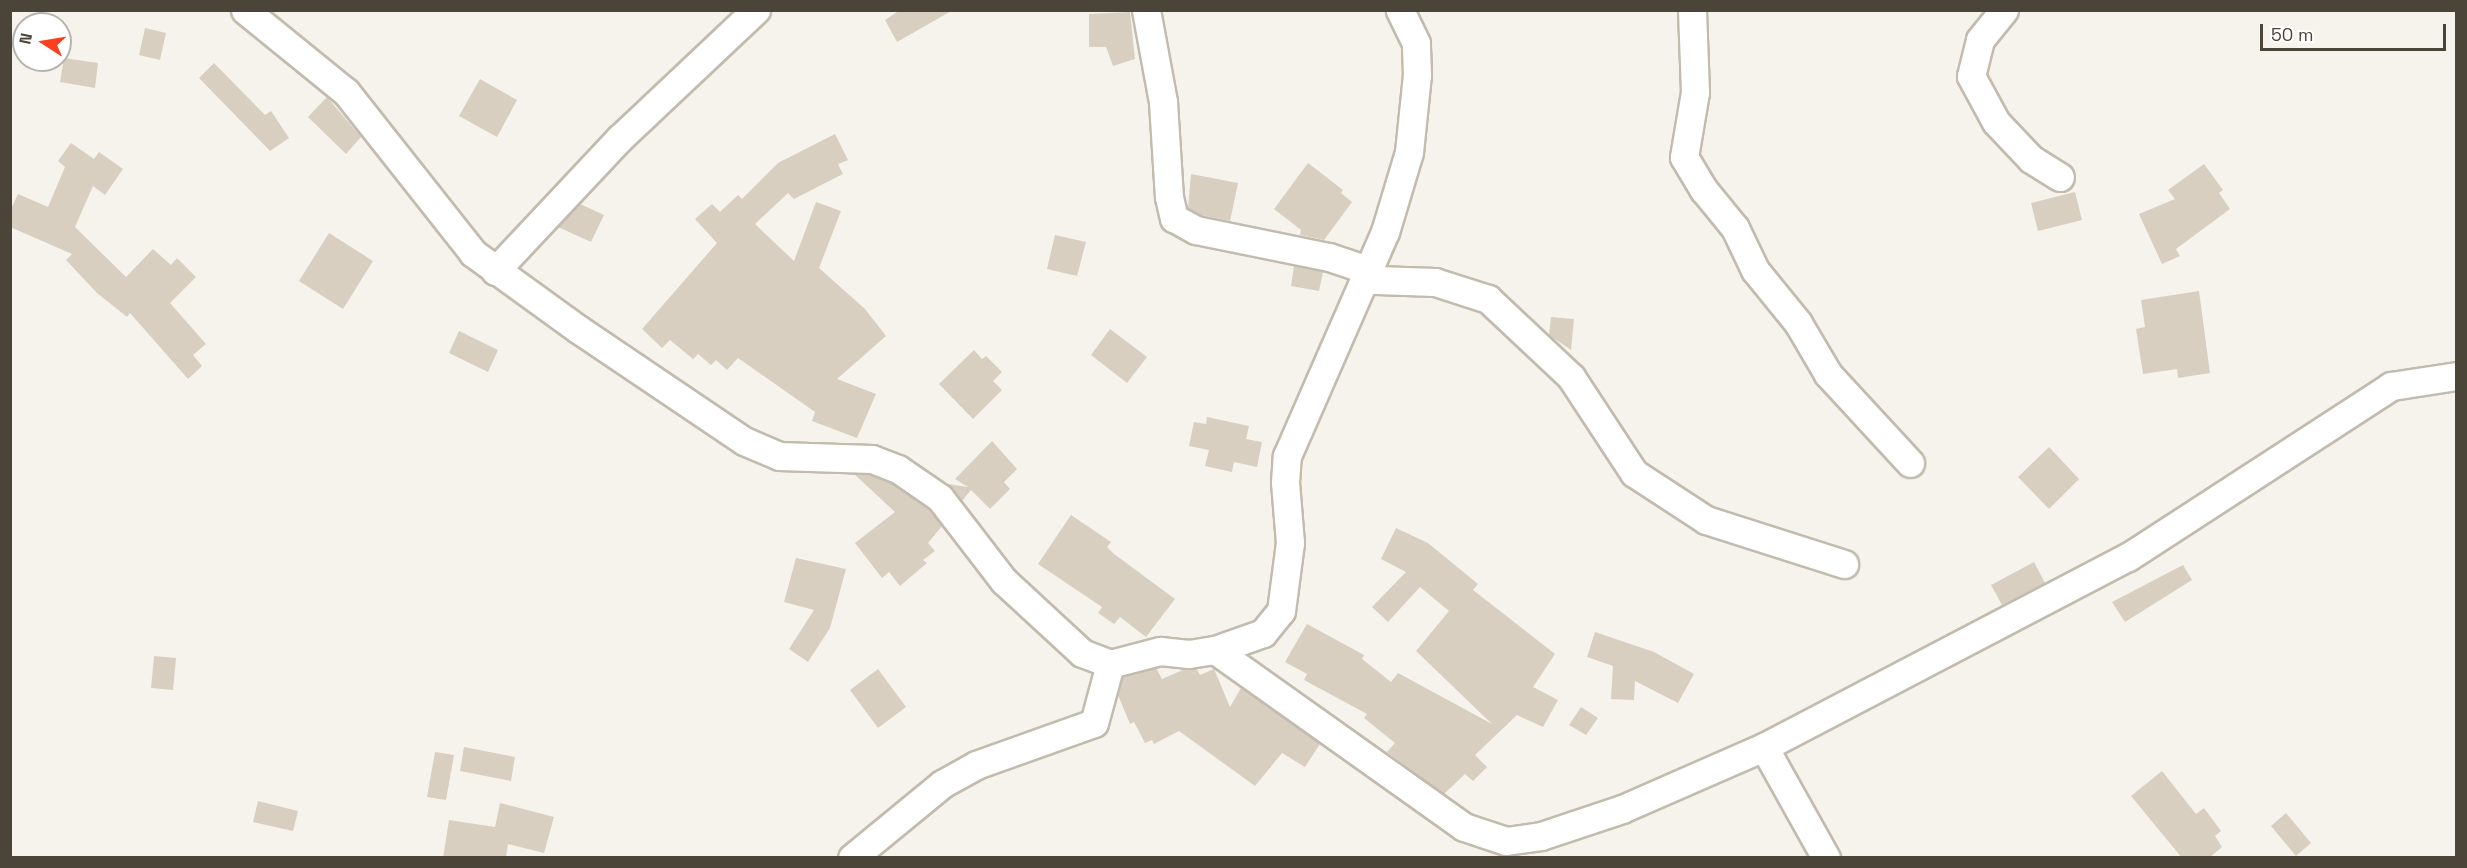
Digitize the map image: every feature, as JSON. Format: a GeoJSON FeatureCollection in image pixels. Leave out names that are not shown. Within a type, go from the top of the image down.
{"type":"FeatureCollection","features":[{"type":"Feature","properties":{"kind":"street"},"geometry":{"type":"LineString","coordinates":[[245,10],[346,92],[473,253],[495,271],[744,441],[779,456],[872,459],[923,483],[940,498],[1004,581],[1061,637],[1082,653],[1110,664],[1160,651],[1189,654],[1215,650],[1263,633],[1281,610],[1290,543],[1285,482],[1287,456],[1385,232],[1409,152],[1417,75],[1416,43],[1400,10]]}},
{"type":"Feature","properties":{"kind":"street"},"geometry":{"type":"LineString","coordinates":[[495,271],[620,138],[756,10]]}},
{"type":"Feature","properties":{"kind":"street"},"geometry":{"type":"LineString","coordinates":[[1146,10],[1159,71],[1174,218],[1196,230],[1274,243],[1368,270],[1376,279],[1435,282],[1488,299],[1571,377],[1634,472],[1706,520],[1844,564]]}},
{"type":"Feature","properties":{"kind":"street"},"geometry":{"type":"LineString","coordinates":[[1692,10],[1695,92],[1684,157],[1735,228],[1755,270],[1798,323],[1828,374],[1910,463]]}},
{"type":"Feature","properties":{"kind":"street"},"geometry":{"type":"LineString","coordinates":[[2004,10],[1980,40],[1971,76],[1996,122],[2031,159],[2060,177]]}},
{"type":"Feature","properties":{"kind":"street"},"geometry":{"type":"LineString","coordinates":[[1215,650],[1464,827],[1506,841],[1541,836],[1622,810],[1764,747],[2128,557],[2391,386],[2457,375]]}},
{"type":"Feature","properties":{"kind":"street"},"geometry":{"type":"LineString","coordinates":[[852,858],[942,784],[967,770],[1094,723],[1110,664]]}},
{"type":"Feature","properties":{"kind":"street"},"geometry":{"type":"LineString","coordinates":[[1764,747],[1826,858]]}},
{"type":"Feature","properties":{"kind":"building"},"geometry":{"type":"Polygon","coordinates":[[[900,10],[953,10],[897,42],[885,20],[900,10]]]}},
{"type":"Feature","properties":{"kind":"building"},"geometry":{"type":"Polygon","coordinates":[[[1130,12],[1135,59],[1113,66],[1106,47],[1089,47],[1089,14],[1130,12]]]}},
{"type":"Feature","properties":{"kind":"building"},"geometry":{"type":"Polygon","coordinates":[[[145,28],[166,33],[160,60],[139,55],[145,28]]]}},
{"type":"Feature","properties":{"kind":"building"},"geometry":{"type":"Polygon","coordinates":[[[72,59],[98,63],[95,88],[60,82],[62,72],[72,72],[72,59]]]}},
{"type":"Feature","properties":{"kind":"building"},"geometry":{"type":"Polygon","coordinates":[[[214,63],[265,115],[271,111],[289,138],[270,151],[199,78],[214,63]]]}},
{"type":"Feature","properties":{"kind":"building"},"geometry":{"type":"Polygon","coordinates":[[[480,79],[517,100],[497,137],[459,116],[480,79]]]}},
{"type":"Feature","properties":{"kind":"building"},"geometry":{"type":"Polygon","coordinates":[[[327,97],[361,137],[346,154],[308,117],[327,97]]]}},
{"type":"Feature","properties":{"kind":"building"},"geometry":{"type":"Polygon","coordinates":[[[835,134],[848,160],[838,164],[843,174],[794,199],[788,193],[755,224],[794,261],[816,202],[841,211],[819,268],[865,309],[886,336],[837,379],[876,394],[857,438],[812,421],[815,412],[738,358],[727,370],[716,360],[711,365],[698,354],[693,359],[670,340],[662,348],[642,329],[717,243],[695,219],[712,204],[720,212],[738,195],[742,199],[778,163],[835,134]]]}},
{"type":"Feature","properties":{"kind":"building"},"geometry":{"type":"Polygon","coordinates":[[[71,143],[94,159],[99,152],[123,169],[105,195],[93,186],[75,227],[126,277],[153,249],[171,265],[177,258],[196,277],[170,303],[206,344],[193,355],[202,366],[188,379],[130,313],[127,317],[97,293],[66,260],[72,254],[10,227],[10,211],[18,194],[48,207],[65,167],[58,161],[71,143]]]}},
{"type":"Feature","properties":{"kind":"building"},"geometry":{"type":"Polygon","coordinates":[[[1308,163],[1343,190],[1341,193],[1352,202],[1324,240],[1300,235],[1301,230],[1274,209],[1308,163]]]}},
{"type":"Feature","properties":{"kind":"building"},"geometry":{"type":"Polygon","coordinates":[[[2204,164],[2223,190],[2219,193],[2230,209],[2176,249],[2180,256],[2162,264],[2139,214],[2175,199],[2168,190],[2204,164]]]}},
{"type":"Feature","properties":{"kind":"building"},"geometry":{"type":"Polygon","coordinates":[[[1191,174],[1238,183],[1230,221],[1201,215],[1188,208],[1191,174]]]}},
{"type":"Feature","properties":{"kind":"building"},"geometry":{"type":"Polygon","coordinates":[[[2075,192],[2082,220],[2038,231],[2031,203],[2075,192]]]}},
{"type":"Feature","properties":{"kind":"building"},"geometry":{"type":"Polygon","coordinates":[[[580,204],[604,215],[591,242],[558,227],[580,204]]]}},
{"type":"Feature","properties":{"kind":"building"},"geometry":{"type":"Polygon","coordinates":[[[329,233],[373,261],[343,309],[299,281],[329,233]]]}},
{"type":"Feature","properties":{"kind":"building"},"geometry":{"type":"Polygon","coordinates":[[[1055,235],[1086,242],[1077,276],[1047,269],[1055,235]]]}},
{"type":"Feature","properties":{"kind":"building"},"geometry":{"type":"Polygon","coordinates":[[[1294,266],[1323,272],[1319,291],[1291,286],[1294,266]]]}},
{"type":"Feature","properties":{"kind":"building"},"geometry":{"type":"Polygon","coordinates":[[[2199,291],[2210,373],[2178,378],[2177,369],[2143,374],[2136,329],[2145,327],[2141,300],[2199,291]]]}},
{"type":"Feature","properties":{"kind":"building"},"geometry":{"type":"Polygon","coordinates":[[[1551,317],[1574,319],[1571,350],[1549,335],[1551,317]]]}},
{"type":"Feature","properties":{"kind":"building"},"geometry":{"type":"Polygon","coordinates":[[[1110,329],[1147,357],[1127,383],[1091,355],[1110,329]]]}},
{"type":"Feature","properties":{"kind":"building"},"geometry":{"type":"Polygon","coordinates":[[[459,331],[498,350],[488,372],[449,353],[459,331]]]}},
{"type":"Feature","properties":{"kind":"building"},"geometry":{"type":"Polygon","coordinates":[[[974,350],[982,359],[986,356],[1002,372],[993,381],[1002,390],[973,419],[939,384],[974,350]]]}},
{"type":"Feature","properties":{"kind":"building"},"geometry":{"type":"Polygon","coordinates":[[[1207,417],[1249,426],[1246,439],[1262,442],[1257,467],[1234,462],[1232,472],[1205,466],[1209,450],[1189,446],[1194,422],[1206,424],[1207,417]]]}},
{"type":"Feature","properties":{"kind":"building"},"geometry":{"type":"Polygon","coordinates":[[[992,441],[1017,469],[1004,482],[1010,489],[990,509],[971,490],[962,501],[948,484],[968,487],[955,479],[992,441]]]}},
{"type":"Feature","properties":{"kind":"building"},"geometry":{"type":"Polygon","coordinates":[[[2049,447],[2079,479],[2049,509],[2018,477],[2049,447]]]}},
{"type":"Feature","properties":{"kind":"building"},"geometry":{"type":"Polygon","coordinates":[[[854,474],[869,475],[891,483],[929,510],[942,526],[928,543],[935,551],[923,560],[927,563],[900,586],[889,572],[882,578],[855,543],[895,512],[854,474]]]}},
{"type":"Feature","properties":{"kind":"building"},"geometry":{"type":"Polygon","coordinates":[[[1071,515],[1111,542],[1107,547],[1114,554],[1175,599],[1146,637],[1120,617],[1114,624],[1098,613],[1102,607],[1038,564],[1071,515]]]}},
{"type":"Feature","properties":{"kind":"building"},"geometry":{"type":"Polygon","coordinates":[[[1396,528],[1428,543],[1478,584],[1473,590],[1555,654],[1533,687],[1558,700],[1543,727],[1517,715],[1475,755],[1487,767],[1473,781],[1465,774],[1444,794],[1387,752],[1395,743],[1364,718],[1367,714],[1304,680],[1307,674],[1285,662],[1307,624],[1364,655],[1362,659],[1391,682],[1398,673],[1492,724],[1416,651],[1449,611],[1420,587],[1388,622],[1372,607],[1406,572],[1381,559],[1396,528]]]}},
{"type":"Feature","properties":{"kind":"building"},"geometry":{"type":"Polygon","coordinates":[[[796,558],[846,569],[830,628],[808,662],[789,649],[814,610],[784,602],[796,558]]]}},
{"type":"Feature","properties":{"kind":"building"},"geometry":{"type":"Polygon","coordinates":[[[2034,562],[2045,583],[2002,605],[1991,585],[2034,562]]]}},
{"type":"Feature","properties":{"kind":"building"},"geometry":{"type":"Polygon","coordinates":[[[2183,565],[2192,580],[2125,622],[2112,602],[2183,565]]]}},
{"type":"Feature","properties":{"kind":"building"},"geometry":{"type":"Polygon","coordinates":[[[1595,632],[1654,652],[1694,674],[1678,703],[1635,681],[1634,700],[1611,699],[1613,666],[1587,657],[1595,632]]]}},
{"type":"Feature","properties":{"kind":"building"},"geometry":{"type":"Polygon","coordinates":[[[154,656],[176,658],[173,690],[151,688],[154,656]]]}},
{"type":"Feature","properties":{"kind":"building"},"geometry":{"type":"Polygon","coordinates":[[[1156,668],[1162,679],[1185,669],[1197,669],[1200,675],[1214,669],[1230,707],[1241,688],[1320,744],[1305,767],[1282,753],[1255,786],[1179,731],[1154,744],[1152,740],[1145,743],[1134,722],[1130,724],[1118,695],[1123,677],[1156,668]]]}},
{"type":"Feature","properties":{"kind":"building"},"geometry":{"type":"Polygon","coordinates":[[[878,669],[906,707],[878,728],[850,690],[878,669]]]}},
{"type":"Feature","properties":{"kind":"building"},"geometry":{"type":"Polygon","coordinates":[[[1581,707],[1598,718],[1586,735],[1569,725],[1581,707]]]}},
{"type":"Feature","properties":{"kind":"building"},"geometry":{"type":"Polygon","coordinates":[[[464,747],[515,757],[511,781],[460,771],[464,747]]]}},
{"type":"Feature","properties":{"kind":"building"},"geometry":{"type":"Polygon","coordinates":[[[435,752],[454,755],[446,800],[427,797],[435,752]]]}},
{"type":"Feature","properties":{"kind":"building"},"geometry":{"type":"Polygon","coordinates":[[[2162,771],[2196,814],[2204,808],[2221,831],[2215,836],[2222,847],[2209,858],[2182,858],[2131,796],[2162,771]]]}},
{"type":"Feature","properties":{"kind":"building"},"geometry":{"type":"Polygon","coordinates":[[[258,801],[298,811],[293,831],[253,822],[258,801]]]}},
{"type":"Feature","properties":{"kind":"building"},"geometry":{"type":"Polygon","coordinates":[[[500,803],[554,817],[544,853],[508,844],[506,858],[443,858],[449,820],[495,827],[500,803]]]}},
{"type":"Feature","properties":{"kind":"building"},"geometry":{"type":"Polygon","coordinates":[[[2286,813],[2311,843],[2296,856],[2271,826],[2286,813]]]}}]}
